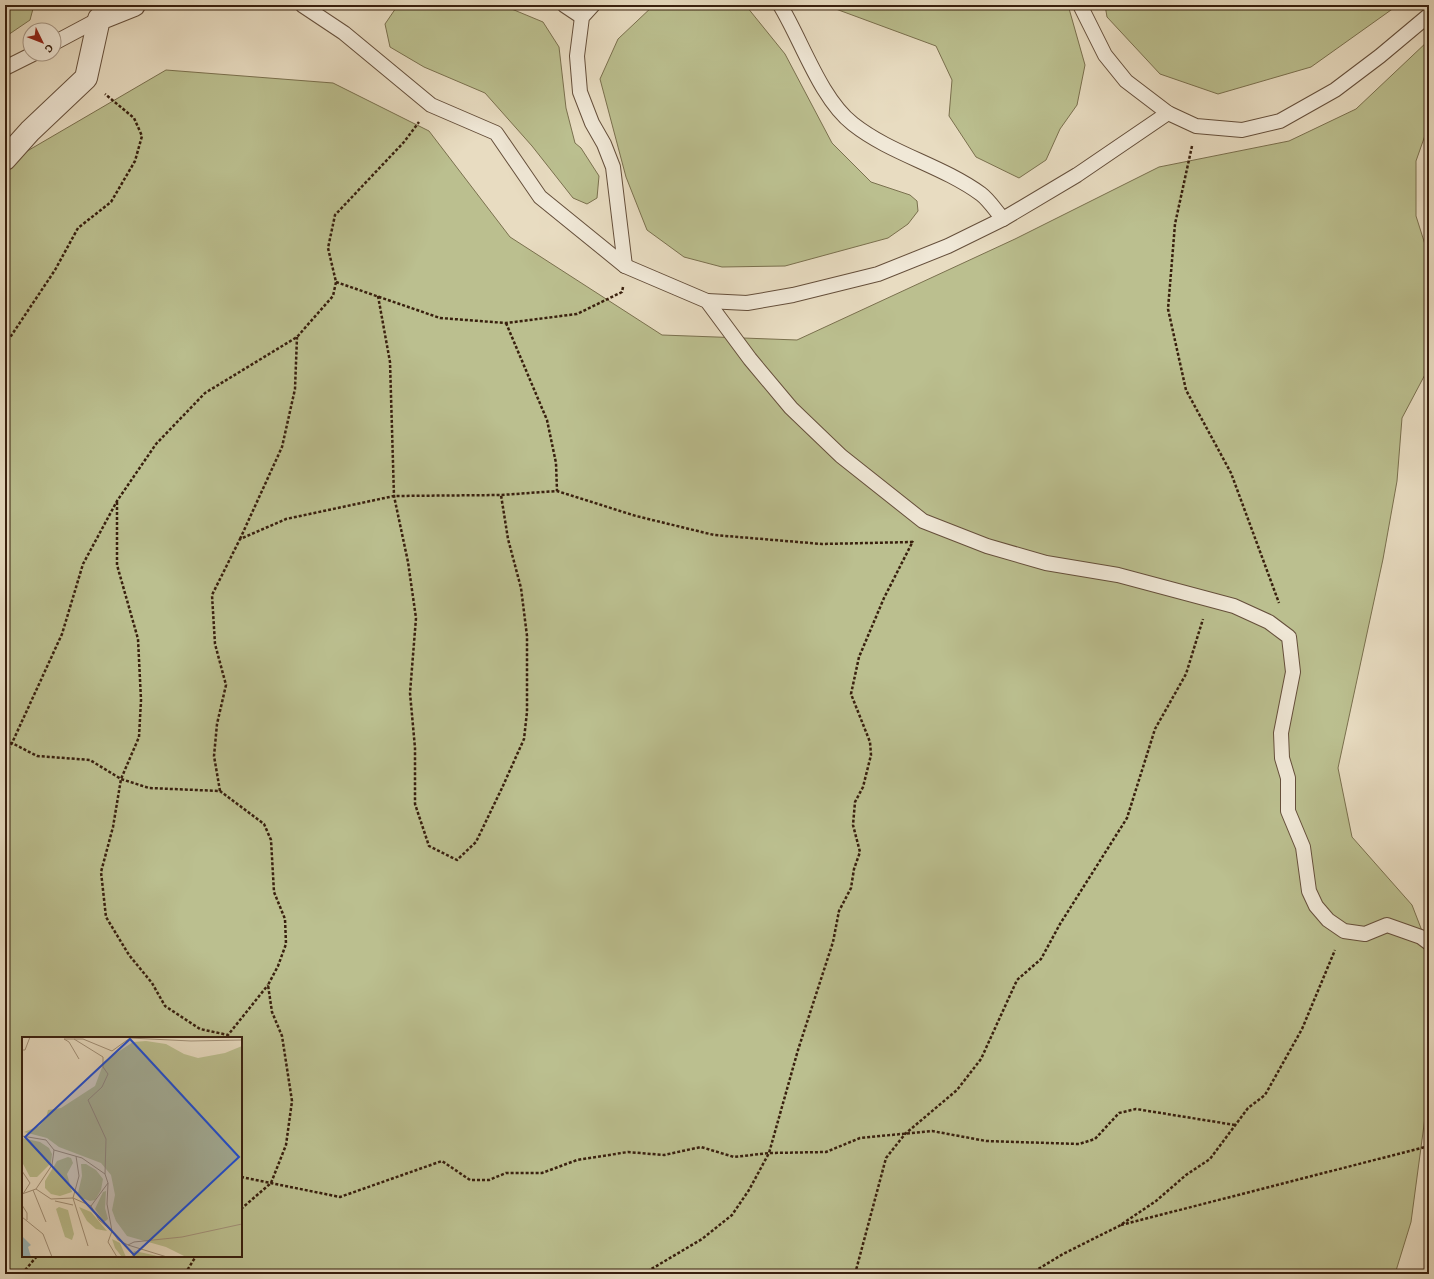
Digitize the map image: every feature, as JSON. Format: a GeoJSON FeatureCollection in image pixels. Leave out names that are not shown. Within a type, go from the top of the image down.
{"type":"FeatureCollection","features":[{"type":"Feature","properties":{"kind":"street"},"geometry":{"type":"LineString","coordinates":[[5,159],[30,131],[86,78],[99,19],[134,5]]}},
{"type":"Feature","properties":{"kind":"lane"},"geometry":{"type":"LineString","coordinates":[[302,5],[344,33],[431,105],[496,134],[540,197],[625,266],[707,301],[747,303],[793,295],[878,274],[948,246],[1003,219],[1077,175],[1168,113]]}},
{"type":"Feature","properties":{"kind":"lane"},"geometry":{"type":"LineString","coordinates":[[564,5],[582,17]]}},
{"type":"Feature","properties":{"kind":"lane"},"geometry":{"type":"LineString","coordinates":[[593,5],[582,17],[577,56],[580,92],[592,123],[604,144],[613,167],[625,266]]}},
{"type":"Feature","properties":{"kind":"lane"},"geometry":{"type":"LineString","coordinates":[[780,5],[829,97],[851,123],[881,144],[944,171],[982,195],[1003,219]]}},
{"type":"Feature","properties":{"kind":"lane"},"geometry":{"type":"LineString","coordinates":[[1080,5],[1105,55],[1126,81],[1168,113],[1196,126],[1242,130],[1280,121],[1335,90],[1380,56],[1429,15]]}},
{"type":"Feature","properties":{"kind":"lane"},"geometry":{"type":"LineString","coordinates":[[62,39],[99,19]]}},
{"type":"Feature","properties":{"kind":"lane"},"geometry":{"type":"LineString","coordinates":[[5,68],[22,60]]}},
{"type":"Feature","properties":{"kind":"lane"},"geometry":{"type":"LineString","coordinates":[[707,301],[750,359],[791,408],[842,456],[923,521],[987,546],[1046,563],[1118,575],[1234,606],[1269,622],[1289,637],[1293,672],[1281,733],[1282,758],[1288,778],[1288,811],[1303,847],[1309,891],[1316,906],[1336,926],[1344,931],[1365,934],[1387,925],[1421,937],[1429,943]]}},
{"type":"Feature","properties":{"kind":"path"},"geometry":{"type":"LineString","coordinates":[[5,345],[55,270],[78,228],[111,202],[135,161],[142,136],[134,118],[86,78]]}},
{"type":"Feature","properties":{"kind":"path"},"geometry":{"type":"LineString","coordinates":[[5,753],[12,743],[62,634],[83,564],[117,501],[156,444],[205,393],[296,336],[333,296],[336,282],[328,248],[335,214],[404,142],[431,105]]}},
{"type":"Feature","properties":{"kind":"path"},"geometry":{"type":"LineString","coordinates":[[1196,126],[1175,224],[1168,309],[1186,390],[1231,473],[1254,532],[1289,637]]}},
{"type":"Feature","properties":{"kind":"path"},"geometry":{"type":"LineString","coordinates":[[336,282],[440,318],[506,323],[577,314],[603,302],[622,292],[625,266]]}},
{"type":"Feature","properties":{"kind":"path"},"geometry":{"type":"LineString","coordinates":[[378,296],[390,362],[394,496],[408,562],[416,618],[410,693],[415,748],[415,804],[429,846],[457,860],[476,842],[524,739],[527,712],[526,629],[521,588],[508,539],[501,495]]}},
{"type":"Feature","properties":{"kind":"path"},"geometry":{"type":"LineString","coordinates":[[506,323],[547,420],[556,463],[557,491]]}},
{"type":"Feature","properties":{"kind":"path"},"geometry":{"type":"LineString","coordinates":[[220,791],[214,756],[217,724],[226,685],[215,644],[212,595],[240,539],[282,447],[295,389],[296,336]]}},
{"type":"Feature","properties":{"kind":"path"},"geometry":{"type":"LineString","coordinates":[[240,539],[286,519],[394,496],[501,495],[557,491],[636,516],[714,535],[822,544],[913,542]]}},
{"type":"Feature","properties":{"kind":"path"},"geometry":{"type":"LineString","coordinates":[[5,744],[12,743],[37,756],[90,760],[121,780],[149,788],[220,791],[264,824],[271,840],[274,892],[285,920],[286,944],[278,966],[268,985],[228,1035],[200,1029],[166,1006],[152,982],[129,955],[106,917],[101,872],[113,827],[121,780],[139,737],[141,700],[138,639],[117,565],[117,501]]}},
{"type":"Feature","properties":{"kind":"path"},"geometry":{"type":"LineString","coordinates":[[643,1274],[702,1239],[732,1215],[749,1190],[769,1153],[786,1099],[798,1050],[833,942],[839,912],[851,888],[854,869],[860,852],[853,825],[855,802],[863,787],[871,755],[870,742],[851,694],[859,657],[884,598],[923,521]]}},
{"type":"Feature","properties":{"kind":"path"},"geometry":{"type":"LineString","coordinates":[[855,1274],[886,1158],[906,1134],[957,1090],[980,1060],[1018,980],[1041,959],[1060,924],[1127,818],[1155,729],[1186,674],[1208,599]]}},
{"type":"Feature","properties":{"kind":"path"},"geometry":{"type":"LineString","coordinates":[[1030,1274],[1063,1254],[1119,1226],[1156,1201],[1186,1175],[1210,1159],[1248,1108],[1265,1095],[1302,1029],[1344,931]]}},
{"type":"Feature","properties":{"kind":"path"},"geometry":{"type":"LineString","coordinates":[[242,1208],[271,1183],[286,1145],[292,1101],[282,1036],[272,1012],[268,985]]}},
{"type":"Feature","properties":{"kind":"path"},"geometry":{"type":"LineString","coordinates":[[242,1177],[340,1197],[442,1161],[470,1180],[489,1180],[506,1173],[542,1173],[577,1160],[628,1152],[664,1155],[701,1147],[734,1157],[769,1153],[826,1152],[860,1138],[932,1131],[986,1141],[1079,1144],[1096,1139],[1119,1113],[1136,1109],[1235,1125]]}},
{"type":"Feature","properties":{"kind":"path"},"geometry":{"type":"LineString","coordinates":[[1119,1226],[1429,1146]]}},
{"type":"Feature","properties":{"kind":"path"},"geometry":{"type":"LineString","coordinates":[[22,1274],[36,1257]]}},
{"type":"Feature","properties":{"kind":"path"},"geometry":{"type":"LineString","coordinates":[[185,1274],[195,1257]]}},
{"type":"Feature","properties":{"kind":"green space"},"geometry":{"type":"Polygon","coordinates":[[[5,5],[34,5],[30,20],[27,22],[22,22],[22,25],[5,37],[5,5]]]}},
{"type":"Feature","properties":{"kind":"green space"},"geometry":{"type":"Polygon","coordinates":[[[398,5],[502,5],[543,22],[559,47],[566,108],[575,143],[581,148],[599,176],[597,198],[587,204],[573,198],[532,146],[485,93],[424,67],[390,47],[385,24],[398,5]]]}},
{"type":"Feature","properties":{"kind":"green space"},"geometry":{"type":"Polygon","coordinates":[[[654,5],[739,5],[747,7],[785,54],[832,143],[871,182],[910,195],[917,201],[918,211],[908,224],[888,238],[785,266],[722,267],[684,257],[647,230],[626,177],[600,79],[618,39],[654,5]]]}},
{"type":"Feature","properties":{"kind":"green space"},"geometry":{"type":"Polygon","coordinates":[[[825,5],[1068,5],[1085,65],[1077,105],[1060,129],[1046,160],[1019,178],[976,157],[949,116],[952,80],[936,46],[825,5]]]}},
{"type":"Feature","properties":{"kind":"green space"},"geometry":{"type":"Polygon","coordinates":[[[1105,5],[1398,5],[1311,67],[1218,94],[1160,74],[1107,17],[1105,5]]]}},
{"type":"Feature","properties":{"kind":"green space"},"geometry":{"type":"Polygon","coordinates":[[[1429,40],[1429,124],[1416,161],[1416,216],[1429,257],[1429,367],[1402,418],[1397,481],[1383,559],[1338,768],[1352,837],[1412,905],[1429,949],[1428,1095],[1411,1222],[1395,1274],[5,1274],[5,164],[166,70],[333,83],[429,131],[510,237],[662,335],[797,340],[1015,239],[1159,167],[1289,141],[1356,109],[1429,40]]]}}]}
